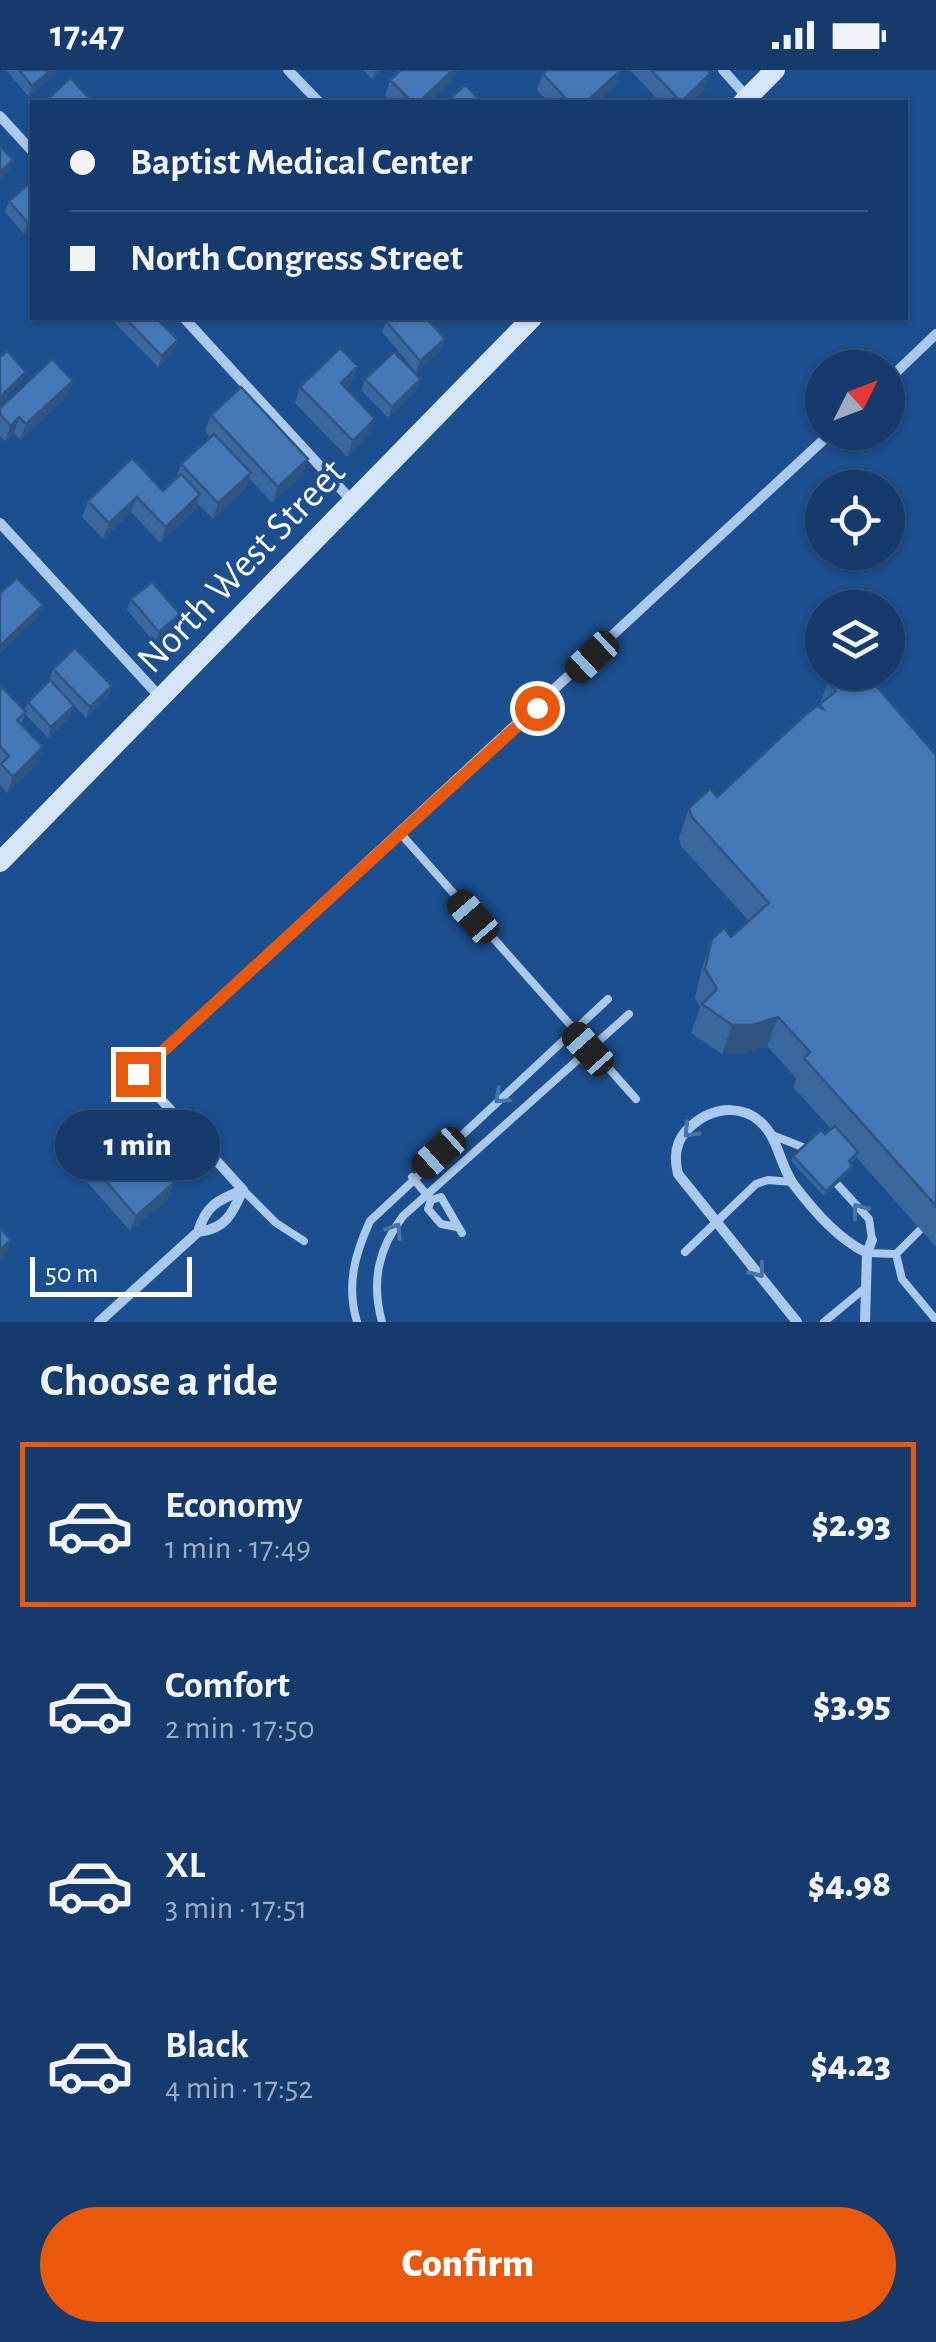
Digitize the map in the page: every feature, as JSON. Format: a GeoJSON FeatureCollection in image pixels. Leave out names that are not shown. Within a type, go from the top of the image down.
{"type":"FeatureCollection","features":[{"type":"Feature","properties":{"kind":"street"},"geometry":{"type":"LineString","coordinates":[[288,70],[316,100]]}},
{"type":"Feature","properties":{"kind":"street"},"geometry":{"type":"LineString","coordinates":[[723,70],[746,100],[775,70]]}},
{"type":"Feature","properties":{"kind":"street"},"geometry":{"type":"LineString","coordinates":[[0,116],[30,149]]}},
{"type":"Feature","properties":{"kind":"street"},"geometry":{"type":"LineString","coordinates":[[186,320],[352,502]]}},
{"type":"Feature","properties":{"kind":"street","name":"North West Street"},"geometry":{"type":"LineString","coordinates":[[0,862],[524,320]]}},
{"type":"Feature","properties":{"kind":"street"},"geometry":{"type":"LineString","coordinates":[[905,364],[936,334]]}},
{"type":"Feature","properties":{"kind":"street"},"geometry":{"type":"LineString","coordinates":[[243,1190],[138,1074],[813,450]]}},
{"type":"Feature","properties":{"kind":"street"},"geometry":{"type":"LineString","coordinates":[[0,523],[160,697]]}},
{"type":"Feature","properties":{"kind":"street"},"geometry":{"type":"LineString","coordinates":[[797,1322],[678,1174],[675,1155],[680,1138],[708,1114],[728,1109],[748,1113],[770,1134],[792,1182],[846,1243],[867,1254]]}},
{"type":"Feature","properties":{"kind":"street"},"geometry":{"type":"LineString","coordinates":[[198,1232],[216,1230],[231,1217],[243,1190]]}},
{"type":"Feature","properties":{"kind":"street"},"geometry":{"type":"LineString","coordinates":[[99,1322],[198,1232],[204,1211],[214,1201],[243,1190]]}},
{"type":"Feature","properties":{"kind":"street"},"geometry":{"type":"LineString","coordinates":[[865,1322],[867,1254],[872,1240]]}},
{"type":"Feature","properties":{"kind":"lane"},"geometry":{"type":"LineString","coordinates":[[401,834],[636,1100]]}},
{"type":"Feature","properties":{"kind":"lane"},"geometry":{"type":"LineString","coordinates":[[357,1322],[351,1286],[370,1220],[608,999]]}},
{"type":"Feature","properties":{"kind":"lane"},"geometry":{"type":"LineString","coordinates":[[382,1322],[376,1288],[382,1251],[392,1232],[628,1014]]}},
{"type":"Feature","properties":{"kind":"lane"},"geometry":{"type":"LineString","coordinates":[[770,1134],[805,1148]]}},
{"type":"Feature","properties":{"kind":"lane"},"geometry":{"type":"LineString","coordinates":[[412,1177],[429,1197],[428,1209],[442,1224],[459,1230],[452,1210],[441,1197],[429,1197]]}},
{"type":"Feature","properties":{"kind":"lane"},"geometry":{"type":"LineString","coordinates":[[685,1252],[756,1184],[768,1180],[792,1182]]}},
{"type":"Feature","properties":{"kind":"lane"},"geometry":{"type":"LineString","coordinates":[[837,1184],[869,1219],[872,1240]]}},
{"type":"Feature","properties":{"kind":"lane"},"geometry":{"type":"LineString","coordinates":[[243,1190],[276,1224],[304,1241]]}},
{"type":"Feature","properties":{"kind":"lane"},"geometry":{"type":"LineString","coordinates":[[867,1254],[896,1254],[920,1230]]}},
{"type":"Feature","properties":{"kind":"lane"},"geometry":{"type":"LineString","coordinates":[[896,1254],[902,1278],[936,1320]]}},
{"type":"Feature","properties":{"kind":"lane"},"geometry":{"type":"LineString","coordinates":[[824,1322],[865,1288]]}},
{"type":"Feature","properties":{"kind":"building"},"geometry":{"type":"Polygon","coordinates":[[[19,70],[51,70],[32,86],[19,70]]]}},
{"type":"Feature","properties":{"kind":"building"},"geometry":{"type":"Polygon","coordinates":[[[401,70],[453,70],[421,100],[410,100],[390,80],[401,70]]]}},
{"type":"Feature","properties":{"kind":"building"},"geometry":{"type":"Polygon","coordinates":[[[547,70],[621,70],[588,100],[567,100],[543,74],[547,70]]]}},
{"type":"Feature","properties":{"kind":"building"},"geometry":{"type":"Polygon","coordinates":[[[651,70],[707,70],[710,74],[679,100],[651,70]]]}},
{"type":"Feature","properties":{"kind":"building"},"geometry":{"type":"Polygon","coordinates":[[[70,78],[91,100],[49,100],[70,78]]]}},
{"type":"Feature","properties":{"kind":"building"},"geometry":{"type":"Polygon","coordinates":[[[465,85],[480,100],[448,100],[465,85]]]}},
{"type":"Feature","properties":{"kind":"building"},"geometry":{"type":"Polygon","coordinates":[[[0,146],[13,160],[0,172],[0,146]]]}},
{"type":"Feature","properties":{"kind":"building"},"geometry":{"type":"Polygon","coordinates":[[[30,183],[28,223],[9,201],[30,183]]]}},
{"type":"Feature","properties":{"kind":"building"},"geometry":{"type":"Polygon","coordinates":[[[127,320],[158,320],[178,340],[162,356],[127,320]]]}},
{"type":"Feature","properties":{"kind":"building"},"geometry":{"type":"Polygon","coordinates":[[[428,320],[445,339],[420,361],[386,321],[428,320]]]}},
{"type":"Feature","properties":{"kind":"building"},"geometry":{"type":"Polygon","coordinates":[[[340,348],[358,366],[341,383],[375,419],[353,441],[300,387],[340,348]]]}},
{"type":"Feature","properties":{"kind":"building"},"geometry":{"type":"Polygon","coordinates":[[[7,351],[26,372],[0,397],[0,357],[7,351]]]}},
{"type":"Feature","properties":{"kind":"building"},"geometry":{"type":"Polygon","coordinates":[[[394,352],[421,379],[392,407],[365,379],[394,352]]]}},
{"type":"Feature","properties":{"kind":"building"},"geometry":{"type":"Polygon","coordinates":[[[52,359],[73,381],[26,424],[19,417],[11,426],[0,414],[0,408],[52,359]]]}},
{"type":"Feature","properties":{"kind":"building"},"geometry":{"type":"Polygon","coordinates":[[[241,387],[308,459],[278,487],[211,415],[241,387]]]}},
{"type":"Feature","properties":{"kind":"building"},"geometry":{"type":"Polygon","coordinates":[[[214,434],[251,473],[218,503],[181,464],[214,434]]]}},
{"type":"Feature","properties":{"kind":"building"},"geometry":{"type":"Polygon","coordinates":[[[132,458],[163,491],[181,474],[200,494],[166,527],[137,497],[109,523],[88,501],[132,458]]]}},
{"type":"Feature","properties":{"kind":"building"},"geometry":{"type":"Polygon","coordinates":[[[17,578],[43,605],[2,644],[0,593],[17,578]]]}},
{"type":"Feature","properties":{"kind":"building"},"geometry":{"type":"Polygon","coordinates":[[[152,582],[180,614],[159,632],[131,599],[152,582]]]}},
{"type":"Feature","properties":{"kind":"building"},"geometry":{"type":"Polygon","coordinates":[[[75,648],[112,686],[90,707],[53,669],[75,648]]]}},
{"type":"Feature","properties":{"kind":"building"},"geometry":{"type":"Polygon","coordinates":[[[50,680],[74,706],[51,727],[28,702],[50,680]]]}},
{"type":"Feature","properties":{"kind":"building"},"geometry":{"type":"Polygon","coordinates":[[[0,685],[26,712],[17,720],[43,747],[13,777],[1,764],[9,756],[0,746],[0,685]]]}},
{"type":"Feature","properties":{"kind":"building"},"geometry":{"type":"Polygon","coordinates":[[[880,690],[936,755],[936,1206],[804,1058],[810,1052],[778,1017],[752,1025],[732,1025],[702,1004],[717,989],[705,969],[712,939],[724,928],[731,937],[769,903],[692,817],[689,808],[710,789],[717,797],[804,716],[817,706],[823,709],[820,704],[836,691],[880,690]]]}},
{"type":"Feature","properties":{"kind":"building"},"geometry":{"type":"Polygon","coordinates":[[[835,1126],[858,1152],[849,1161],[853,1166],[826,1191],[793,1156],[821,1130],[825,1134],[835,1126]]]}},
{"type":"Feature","properties":{"kind":"building"},"geometry":{"type":"Polygon","coordinates":[[[109,1140],[124,1157],[140,1144],[174,1183],[136,1216],[87,1159],[109,1140]]]}},
{"type":"Feature","properties":{"kind":"building"},"geometry":{"type":"Polygon","coordinates":[[[0,1228],[11,1240],[0,1250],[0,1228]]]}},
{"type":"Feature","properties":{"kind":"route"},"geometry":{"type":"LineString","coordinates":[[138,1074],[537,708]]}}]}
